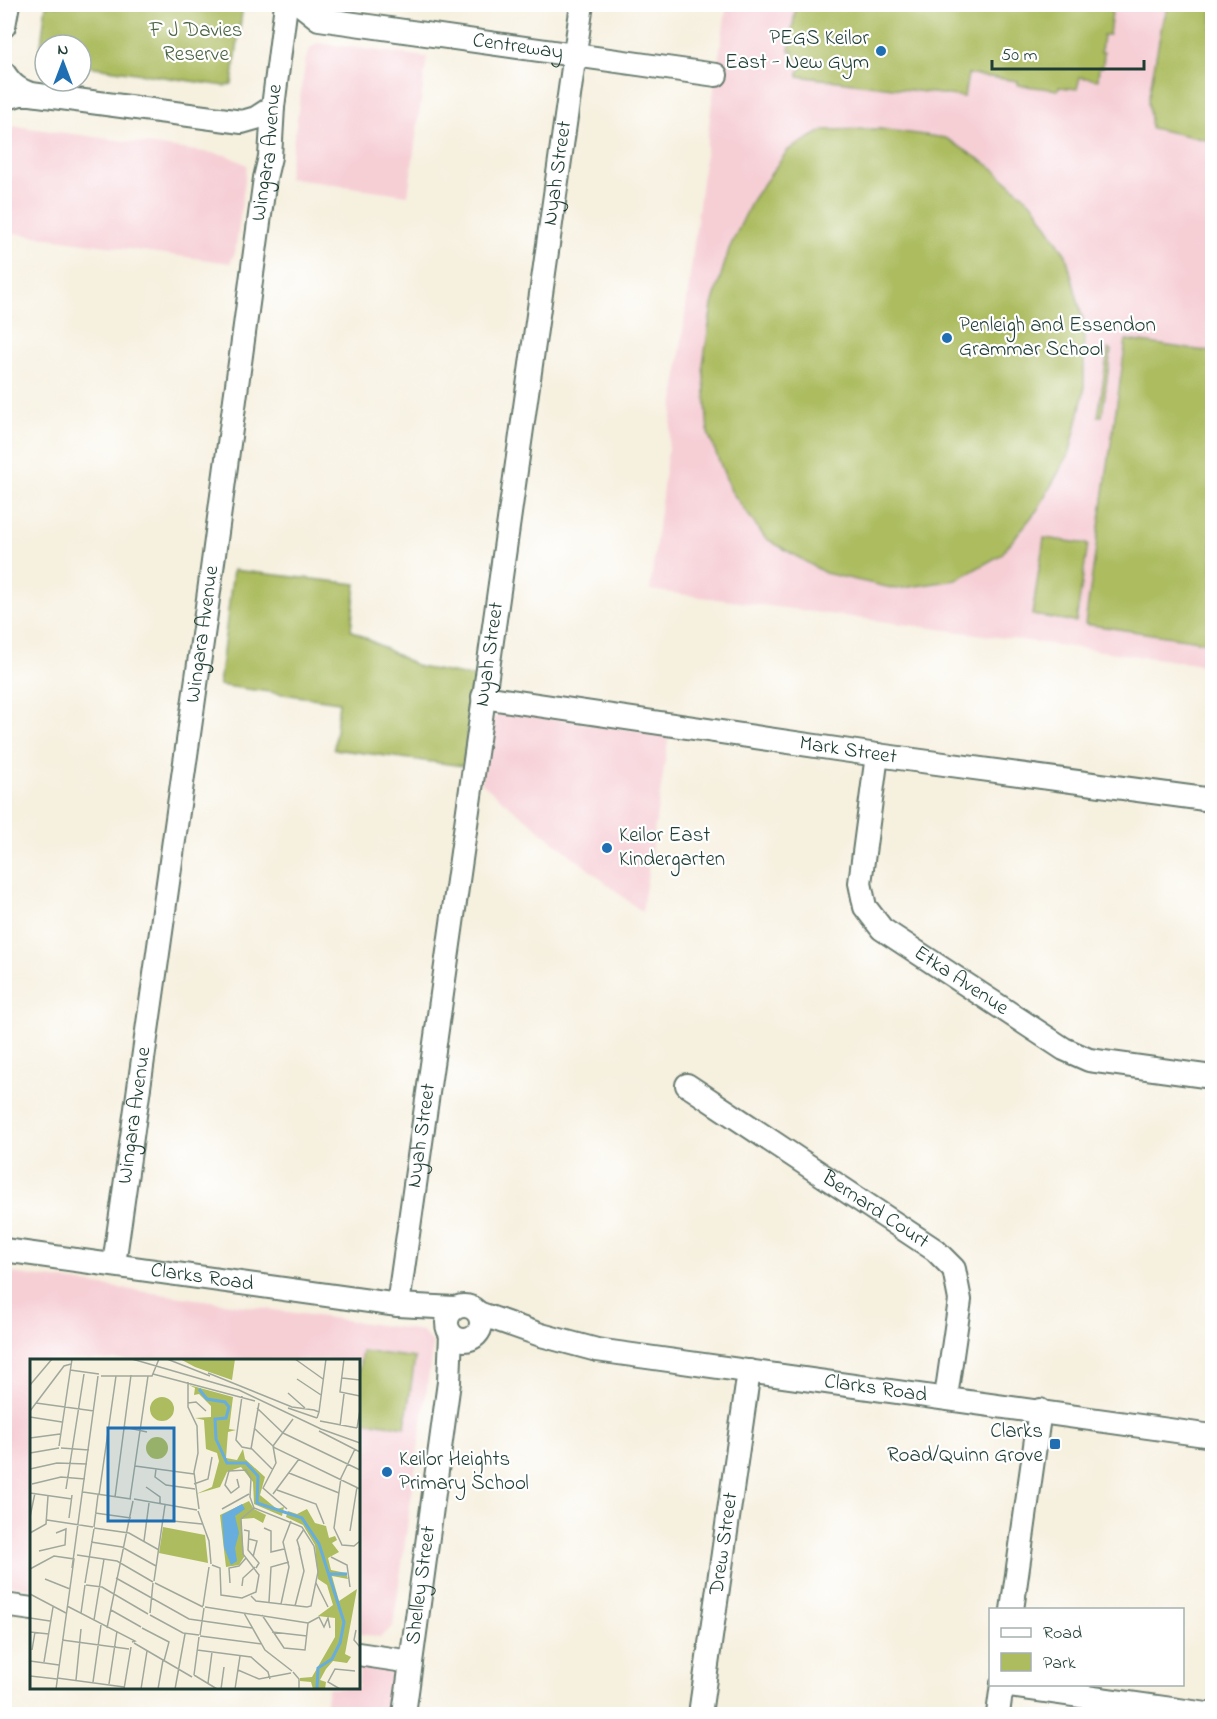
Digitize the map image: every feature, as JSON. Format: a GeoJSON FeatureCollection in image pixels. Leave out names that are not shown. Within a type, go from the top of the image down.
{"type":"FeatureCollection","features":[{"type":"Feature","properties":{"kind":"street"},"geometry":{"type":"LineString","coordinates":[[4,26],[8,4]]}},
{"type":"Feature","properties":{"kind":"street","name":"Wingara Avenue"},"geometry":{"type":"LineString","coordinates":[[114,1264],[272,139],[273,106],[286,4]]}},
{"type":"Feature","properties":{"kind":"street"},"geometry":{"type":"LineString","coordinates":[[282,44],[300,28],[319,19],[300,4]]}},
{"type":"Feature","properties":{"kind":"street","name":"Nyah Street"},"geometry":{"type":"LineString","coordinates":[[398,1305],[582,4]]}},
{"type":"Feature","properties":{"kind":"street","name":"Centreway"},"geometry":{"type":"LineString","coordinates":[[319,19],[716,75]]}},
{"type":"Feature","properties":{"kind":"street"},"geometry":{"type":"LineString","coordinates":[[4,73],[11,84],[31,94]]}},
{"type":"Feature","properties":{"kind":"street"},"geometry":{"type":"LineString","coordinates":[[4,99],[20,94],[31,94],[242,122],[256,118],[273,106]]}},
{"type":"Feature","properties":{"kind":"street"},"geometry":{"type":"LineString","coordinates":[[242,122],[255,135],[262,151],[265,178]]}},
{"type":"Feature","properties":{"kind":"street","name":"Mark Street"},"geometry":{"type":"LineString","coordinates":[[483,697],[877,755],[1212,800]]}},
{"type":"Feature","properties":{"kind":"street","name":"Etka Avenue"},"geometry":{"type":"LineString","coordinates":[[877,755],[860,884],[865,907],[882,929],[1064,1049],[1089,1060],[1212,1077]]}},
{"type":"Feature","properties":{"kind":"street","name":"Bernard Court"},"geometry":{"type":"LineString","coordinates":[[687,1085],[934,1250],[954,1269],[960,1299],[946,1397]]}},
{"type":"Feature","properties":{"kind":"street","name":"Clarks Road"},"geometry":{"type":"LineString","coordinates":[[4,1250],[398,1305],[460,1329],[541,1335]]}},
{"type":"Feature","properties":{"kind":"street","name":"Clarks Road"},"geometry":{"type":"LineString","coordinates":[[460,1329],[465,1306],[478,1313],[541,1335],[597,1350],[1040,1410],[1212,1436]]}},
{"type":"Feature","properties":{"kind":"street","name":"Shelley Street"},"geometry":{"type":"LineString","coordinates":[[404,1714],[449,1382],[460,1329]]}},
{"type":"Feature","properties":{"kind":"street","name":"Drew Street"},"geometry":{"type":"LineString","coordinates":[[700,1714],[749,1371]]}},
{"type":"Feature","properties":{"kind":"street"},"geometry":{"type":"LineString","coordinates":[[1012,1608],[1040,1410]]}},
{"type":"Feature","properties":{"kind":"street"},"geometry":{"type":"LineString","coordinates":[[4,1605],[30,1609]]}},
{"type":"Feature","properties":{"kind":"street"},"geometry":{"type":"LineString","coordinates":[[360,1654],[411,1662]]}},
{"type":"Feature","properties":{"kind":"street"},"geometry":{"type":"LineString","coordinates":[[998,1714],[1002,1686]]}},
{"type":"Feature","properties":{"kind":"street"},"geometry":{"type":"LineString","coordinates":[[1009,1686],[1207,1714]]}},
{"type":"Feature","properties":{"kind":"shaded area"},"geometry":{"type":"Polygon","coordinates":[[[434,4],[433,13],[371,5],[434,4]]]}},
{"type":"Feature","properties":{"kind":"shaded area","name":"Penleigh and Essendon Grammar School"},"geometry":{"type":"Polygon","coordinates":[[[727,5],[1212,5],[1212,666],[650,590],[714,87],[727,5]]]}},
{"type":"Feature","properties":{"kind":"shaded area"},"geometry":{"type":"Polygon","coordinates":[[[317,43],[427,57],[408,195],[288,178],[306,59],[310,49],[317,43]]]}},
{"type":"Feature","properties":{"kind":"shaded area"},"geometry":{"type":"Polygon","coordinates":[[[15,126],[226,155],[247,165],[235,253],[230,263],[5,232],[5,142],[6,135],[15,126]]]}},
{"type":"Feature","properties":{"kind":"shaded area","name":"Keilor East Kindergarten"},"geometry":{"type":"Polygon","coordinates":[[[505,712],[669,735],[642,912],[481,783],[491,722],[496,716],[505,712]]]}},
{"type":"Feature","properties":{"kind":"shaded area","name":"Keilor Heights Primary School"},"geometry":{"type":"Polygon","coordinates":[[[5,1272],[422,1331],[433,1344],[393,1627],[380,1637],[360,1634],[360,1359],[30,1359],[30,1588],[5,1584],[5,1272]]]}},
{"type":"Feature","properties":{"kind":"shaded area"},"geometry":{"type":"Polygon","coordinates":[[[360,1667],[384,1670],[393,1677],[396,1683],[393,1714],[324,1714],[328,1689],[360,1689],[360,1667]]]}},
{"type":"Feature","properties":{"kind":"green space"},"geometry":{"type":"Polygon","coordinates":[[[796,4],[1113,5],[1109,35],[1103,35],[1101,52],[1104,52],[1103,67],[1099,67],[1098,80],[1080,77],[1077,89],[1059,87],[1058,90],[1018,85],[1018,81],[968,74],[964,97],[798,76],[802,68],[802,60],[793,59],[793,51],[789,51],[796,4]]]}},
{"type":"Feature","properties":{"kind":"green space","name":"F J Davies Reserve"},"geometry":{"type":"Polygon","coordinates":[[[46,5],[243,5],[232,84],[225,86],[93,67],[93,33],[42,33],[46,5]]]}},
{"type":"Feature","properties":{"kind":"green space"},"geometry":{"type":"Polygon","coordinates":[[[1169,5],[1212,5],[1212,141],[1151,128],[1148,101],[1162,24],[1169,5]]]}},
{"type":"Feature","properties":{"kind":"green space"},"geometry":{"type":"Polygon","coordinates":[[[880,129],[946,138],[990,166],[1034,205],[1066,255],[1084,324],[1084,392],[1070,452],[1038,509],[1001,555],[956,580],[896,589],[825,573],[765,538],[731,491],[708,433],[703,365],[712,305],[729,249],[753,199],[788,150],[824,130],[880,129]]]}},
{"type":"Feature","properties":{"kind":"green space"},"geometry":{"type":"Polygon","coordinates":[[[1126,340],[1212,352],[1212,643],[1085,624],[1126,340]]]}},
{"type":"Feature","properties":{"kind":"green space"},"geometry":{"type":"Polygon","coordinates":[[[1108,349],[1111,350],[1102,416],[1098,416],[1108,349]]]}},
{"type":"Feature","properties":{"kind":"green space"},"geometry":{"type":"Polygon","coordinates":[[[1044,538],[1088,544],[1076,622],[1032,615],[1044,538]]]}},
{"type":"Feature","properties":{"kind":"green space"},"geometry":{"type":"Polygon","coordinates":[[[233,570],[356,584],[351,630],[419,667],[475,677],[463,766],[334,749],[339,702],[219,685],[233,570]]]}},
{"type":"Feature","properties":{"kind":"green space"},"geometry":{"type":"Polygon","coordinates":[[[362,1351],[415,1358],[405,1427],[360,1420],[362,1351]]]}},
{"type":"Feature","properties":{"kind":"place","name":"PEGS Keilor East - New Gym"},"geometry":{"type":"Point","coordinates":[881,51]}},
{"type":"Feature","properties":{"kind":"place","name":"Penleigh and Essendon Grammar School"},"geometry":{"type":"Point","coordinates":[947,338]}},
{"type":"Feature","properties":{"kind":"place","name":"Keilor East Kindergarten"},"geometry":{"type":"Point","coordinates":[607,848]}},
{"type":"Feature","properties":{"kind":"place","name":"Clarks Road/Quinn Grove"},"geometry":{"type":"Point","coordinates":[1055,1444]}},
{"type":"Feature","properties":{"kind":"place","name":"Keilor Heights Primary School"},"geometry":{"type":"Point","coordinates":[387,1472]}}]}
